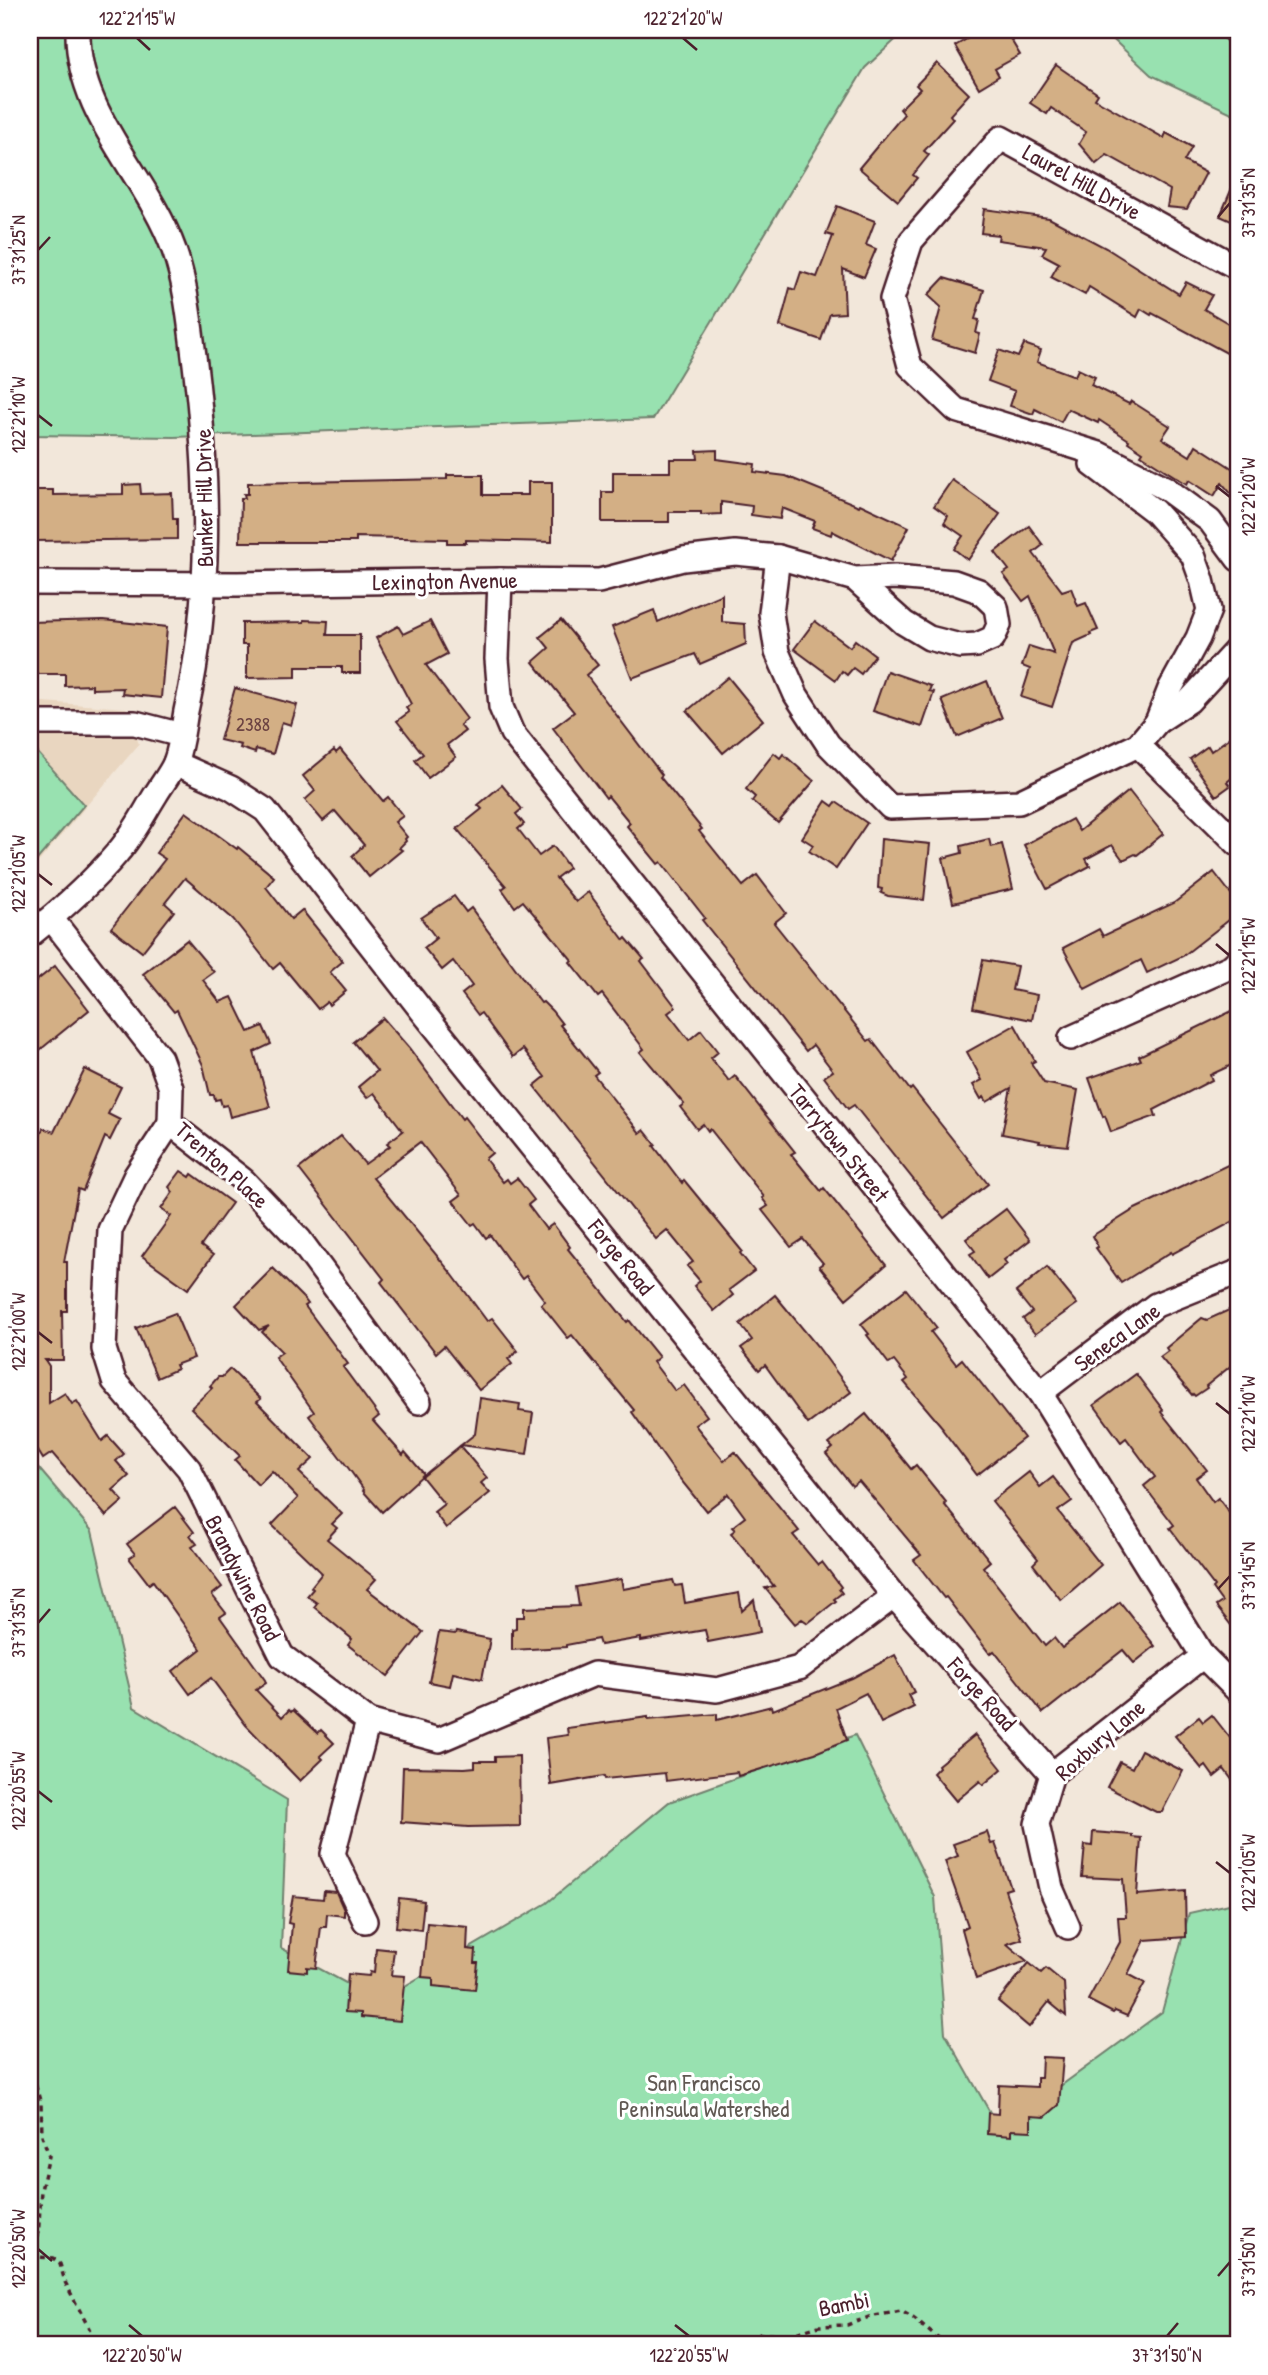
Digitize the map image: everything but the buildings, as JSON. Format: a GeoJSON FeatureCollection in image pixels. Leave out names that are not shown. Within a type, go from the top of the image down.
{"type":"FeatureCollection","features":[{"type":"Feature","properties":{"kind":"street","name":"Bunker Hill Drive"},"geometry":{"type":"LineString","coordinates":[[30,935],[89,883],[120,850],[175,763],[194,675],[206,583],[206,470],[183,276],[174,247],[159,217],[94,104],[83,76],[78,30]]}},
{"type":"Feature","properties":{"kind":"street","name":"Laurel Hill Drive"},"geometry":{"type":"LineString","coordinates":[[1234,265],[1001,138],[911,241],[892,299],[911,366],[956,410],[1099,454],[1165,488],[1210,521],[1238,558]]}},
{"type":"Feature","properties":{"kind":"street","name":"Laurel Hill Drive"},"geometry":{"type":"LineString","coordinates":[[1071,446],[1154,511],[1193,555],[1202,580],[1209,610],[1198,638],[1170,689],[1157,722]]}},
{"type":"Feature","properties":{"kind":"street","name":"Lexington Avenue"},"geometry":{"type":"LineString","coordinates":[[30,583],[599,581],[683,559],[735,553],[778,557],[855,579],[895,578],[954,582],[979,591],[996,607],[999,625],[993,638],[977,645],[960,646],[929,638],[904,623],[855,579]]}},
{"type":"Feature","properties":{"kind":"street","name":"Laurel Hill Drive"},"geometry":{"type":"LineString","coordinates":[[778,557],[771,613],[777,652],[796,695],[828,744],[890,807],[1019,802],[1138,745],[1157,722],[1189,701],[1238,648]]}},
{"type":"Feature","properties":{"kind":"street","name":"Tarrytown Street"},"geometry":{"type":"LineString","coordinates":[[500,580],[497,659],[501,707],[512,733],[1040,1394],[1203,1656],[1238,1691]]}},
{"type":"Feature","properties":{"kind":"street"},"geometry":{"type":"LineString","coordinates":[[30,723],[135,723],[181,735]]}},
{"type":"Feature","properties":{"kind":"street"},"geometry":{"type":"LineString","coordinates":[[1138,745],[1238,844]]}},
{"type":"Feature","properties":{"kind":"street","name":"Forge Road"},"geometry":{"type":"LineString","coordinates":[[175,763],[231,788],[264,810],[422,1011],[894,1596],[1052,1774]]}},
{"type":"Feature","properties":{"kind":"street","name":"Trenton Place"},"geometry":{"type":"LineString","coordinates":[[51,918],[160,1058],[172,1088],[170,1123],[243,1180],[300,1240],[419,1402]]}},
{"type":"Feature","properties":{"kind":"street"},"geometry":{"type":"LineString","coordinates":[[1071,1038],[1232,966],[1238,960]]}},
{"type":"Feature","properties":{"kind":"street","name":"Brandywine Road"},"geometry":{"type":"LineString","coordinates":[[170,1123],[136,1175],[110,1230],[104,1349],[114,1381],[188,1469],[282,1656],[369,1721],[439,1741],[594,1674],[717,1690],[799,1668],[894,1596]]}},
{"type":"Feature","properties":{"kind":"street","name":"Seneca Lane"},"geometry":{"type":"LineString","coordinates":[[1040,1394],[1156,1305],[1238,1272]]}},
{"type":"Feature","properties":{"kind":"street","name":"Roxbury Lane"},"geometry":{"type":"LineString","coordinates":[[1068,1927],[1051,1888],[1037,1824],[1052,1774],[1203,1656]]}},
{"type":"Feature","properties":{"kind":"street"},"geometry":{"type":"LineString","coordinates":[[365,1921],[333,1854],[369,1721]]}},
{"type":"Feature","properties":{"kind":"path"},"geometry":{"type":"LineString","coordinates":[[1217,30],[1238,54]]}},
{"type":"Feature","properties":{"kind":"path"},"geometry":{"type":"LineString","coordinates":[[30,2067],[41,2104],[42,2134],[49,2156],[41,2190],[38,2240],[34,2250],[37,2257],[52,2258],[60,2264],[65,2282],[93,2336],[103,2345]]}},
{"type":"Feature","properties":{"kind":"path","name":"Bambi"},"geometry":{"type":"LineString","coordinates":[[741,2345],[759,2334],[789,2334],[819,2326],[847,2325],[869,2317],[901,2311],[946,2345]]}},
{"type":"Feature","properties":{"kind":"path"},"geometry":{"type":"LineString","coordinates":[[658,2345],[691,2338],[720,2345]]}},
{"type":"Feature","properties":{"kind":"shaded area"},"geometry":{"type":"Polygon","coordinates":[[[30,701],[126,708],[139,744],[30,872],[30,701]]]}},
{"type":"Feature","properties":{"kind":"green space"},"geometry":{"type":"Polygon","coordinates":[[[30,30],[906,30],[865,68],[653,419],[174,437],[30,435],[30,30]]]}},
{"type":"Feature","properties":{"kind":"green space"},"geometry":{"type":"Polygon","coordinates":[[[1103,30],[1238,30],[1238,116],[1151,75],[1103,30]]]}},
{"type":"Feature","properties":{"kind":"green space"},"geometry":{"type":"Polygon","coordinates":[[[30,744],[84,805],[30,868],[30,744]]]}},
{"type":"Feature","properties":{"kind":"green space","name":"San Francisco Peninsula Watershed"},"geometry":{"type":"Polygon","coordinates":[[[30,1458],[92,1531],[134,1707],[287,1800],[281,1948],[379,2001],[547,1903],[669,1802],[855,1735],[935,1897],[945,2033],[1000,2130],[1162,2012],[1189,1913],[1238,1902],[1238,2345],[30,2345],[30,1458]]]}}]}
